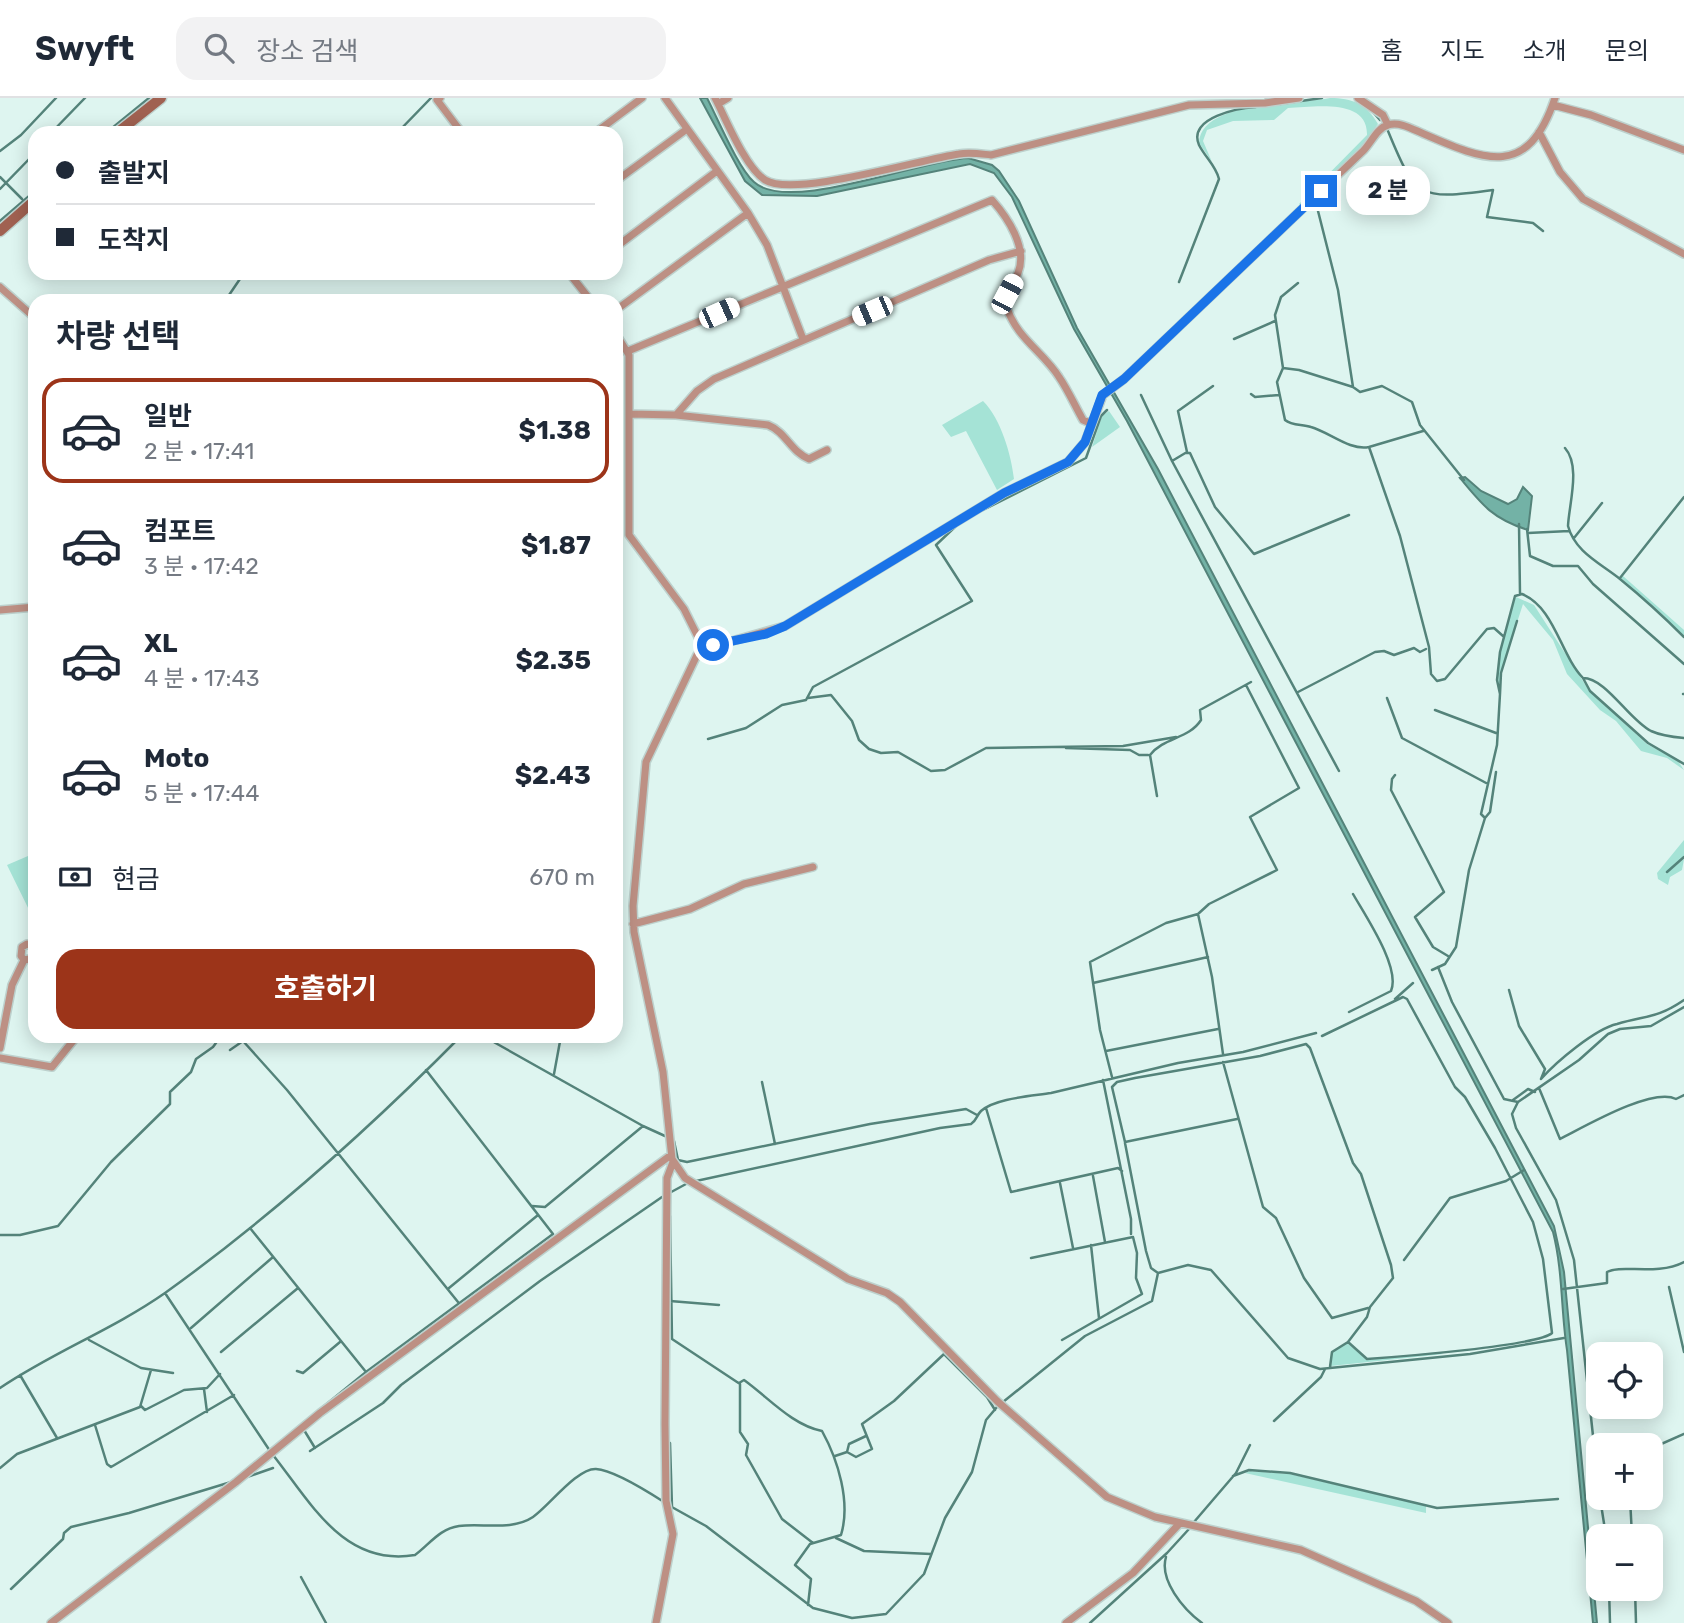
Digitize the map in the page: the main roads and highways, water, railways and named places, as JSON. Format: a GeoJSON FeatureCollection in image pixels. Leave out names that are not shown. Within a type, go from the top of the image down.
{"type":"FeatureCollection","features":[{"type":"Feature","properties":{"kind":"waterway"},"geometry":{"type":"LineString","coordinates":[[30,126],[56,98]]}},
{"type":"Feature","properties":{"kind":"waterway"},"geometry":{"type":"LineString","coordinates":[[58,126],[85,98]]}},
{"type":"Feature","properties":{"kind":"waterway"},"geometry":{"type":"LineString","coordinates":[[115,126],[149,98]]}},
{"type":"Feature","properties":{"kind":"waterway"},"geometry":{"type":"LineString","coordinates":[[404,126],[431,98]]}},
{"type":"Feature","properties":{"kind":"waterway"},"geometry":{"type":"LineString","coordinates":[[1280,104],[1322,98]]}},
{"type":"Feature","properties":{"kind":"waterway"},"geometry":{"type":"LineString","coordinates":[[1179,282],[1219,179],[1199,145],[1197,135],[1201,127],[1217,116],[1256,107]]}},
{"type":"Feature","properties":{"kind":"waterway"},"geometry":{"type":"LineString","coordinates":[[1373,112],[1380,120]]}},
{"type":"Feature","properties":{"kind":"waterway"},"geometry":{"type":"LineString","coordinates":[[0,151],[28,128]]}},
{"type":"Feature","properties":{"kind":"waterway"},"geometry":{"type":"LineString","coordinates":[[1388,131],[1406,170],[1423,190],[1449,195],[1493,190],[1487,217],[1533,223],[1543,231]]}},
{"type":"Feature","properties":{"kind":"waterway"},"geometry":{"type":"LineString","coordinates":[[0,189],[28,160]]}},
{"type":"Feature","properties":{"kind":"waterway"},"geometry":{"type":"LineString","coordinates":[[0,177],[22,199]]}},
{"type":"Feature","properties":{"kind":"waterway"},"geometry":{"type":"LineString","coordinates":[[0,221],[28,197]]}},
{"type":"Feature","properties":{"kind":"waterway"},"geometry":{"type":"LineString","coordinates":[[1317,207],[1338,290],[1353,387],[1360,392],[1382,386],[1412,402],[1420,425],[1464,480]]}},
{"type":"Feature","properties":{"kind":"waterway"},"geometry":{"type":"LineString","coordinates":[[230,294],[239,280]]}},
{"type":"Feature","properties":{"kind":"waterway"},"geometry":{"type":"LineString","coordinates":[[1283,368],[1275,315],[1281,297],[1298,283]]}},
{"type":"Feature","properties":{"kind":"waterway"},"geometry":{"type":"LineString","coordinates":[[1234,339],[1275,321]]}},
{"type":"Feature","properties":{"kind":"waterway"},"geometry":{"type":"LineString","coordinates":[[1353,387],[1299,370],[1283,368],[1277,382],[1285,420],[1318,429],[1354,446],[1369,447],[1400,536],[1429,647],[1431,674],[1437,681],[1445,679],[1487,629],[1494,628],[1503,636]]}},
{"type":"Feature","properties":{"kind":"waterway"},"geometry":{"type":"LineString","coordinates":[[1172,461],[1187,452],[1178,411],[1213,386]]}},
{"type":"Feature","properties":{"kind":"waterway"},"geometry":{"type":"LineString","coordinates":[[1251,394],[1255,397],[1279,395]]}},
{"type":"Feature","properties":{"kind":"waterway"},"geometry":{"type":"LineString","coordinates":[[1141,395],[1172,461],[1339,771]]}},
{"type":"Feature","properties":{"kind":"waterway"},"geometry":{"type":"LineString","coordinates":[[983,510],[1086,458],[1101,416],[1107,410]]}},
{"type":"Feature","properties":{"kind":"waterway"},"geometry":{"type":"LineString","coordinates":[[1369,447],[1423,431]]}},
{"type":"Feature","properties":{"kind":"waterway"},"geometry":{"type":"LineString","coordinates":[[1565,448],[1570,456],[1573,475],[1568,526],[1576,543],[1684,637]]}},
{"type":"Feature","properties":{"kind":"waterway"},"geometry":{"type":"LineString","coordinates":[[1186,453],[1190,453],[1215,507],[1254,554],[1349,515]]}},
{"type":"Feature","properties":{"kind":"waterway"},"geometry":{"type":"LineString","coordinates":[[1620,578],[1684,497]]}},
{"type":"Feature","properties":{"kind":"waterway"},"geometry":{"type":"LineString","coordinates":[[1574,538],[1602,503]]}},
{"type":"Feature","properties":{"kind":"waterway"},"geometry":{"type":"LineString","coordinates":[[1519,524],[1520,594]]}},
{"type":"Feature","properties":{"kind":"waterway"},"geometry":{"type":"LineString","coordinates":[[708,739],[746,728],[782,705],[806,700],[813,687],[972,601],[936,545],[956,526]]}},
{"type":"Feature","properties":{"kind":"waterway"},"geometry":{"type":"LineString","coordinates":[[1527,529],[1530,556],[1553,566],[1578,566],[1593,584],[1684,664]]}},
{"type":"Feature","properties":{"kind":"waterway"},"geometry":{"type":"LineString","coordinates":[[1528,533],[1569,531]]}},
{"type":"Feature","properties":{"kind":"waterway"},"geometry":{"type":"LineString","coordinates":[[1432,970],[1445,964],[1456,947],[1469,870],[1485,818],[1481,814],[1497,745],[1500,652],[1515,596],[1522,594],[1542,610],[1583,678],[1592,680],[1609,692],[1651,731],[1684,738]]}},
{"type":"Feature","properties":{"kind":"waterway"},"geometry":{"type":"LineString","coordinates":[[1500,694],[1501,673],[1517,621]]}},
{"type":"Feature","properties":{"kind":"waterway"},"geometry":{"type":"LineString","coordinates":[[1298,692],[1375,652],[1384,651],[1394,655],[1414,648],[1420,652],[1426,649]]}},
{"type":"Feature","properties":{"kind":"waterway"},"geometry":{"type":"LineString","coordinates":[[1583,678],[1590,691],[1648,743],[1684,764]]}},
{"type":"Feature","properties":{"kind":"waterway"},"geometry":{"type":"LineString","coordinates":[[1157,796],[1150,755],[1196,726],[1201,720],[1200,710],[1251,682]]}},
{"type":"Feature","properties":{"kind":"waterway"},"geometry":{"type":"LineString","coordinates":[[1223,1054],[1212,977],[1198,914],[1209,904],[1277,870],[1250,817],[1299,788],[1246,685]]}},
{"type":"Feature","properties":{"kind":"waterway"},"geometry":{"type":"LineString","coordinates":[[808,698],[831,695],[852,721],[859,740],[869,749],[881,753],[898,752],[931,771],[945,770],[986,748],[1123,746],[1176,737]]}},
{"type":"Feature","properties":{"kind":"waterway"},"geometry":{"type":"LineString","coordinates":[[1387,698],[1402,738],[1488,784]]}},
{"type":"Feature","properties":{"kind":"waterway"},"geometry":{"type":"LineString","coordinates":[[1435,710],[1496,733]]}},
{"type":"Feature","properties":{"kind":"waterway"},"geometry":{"type":"LineString","coordinates":[[1066,748],[1130,750],[1139,755],[1148,755]]}},
{"type":"Feature","properties":{"kind":"waterway"},"geometry":{"type":"LineString","coordinates":[[1485,818],[1490,812],[1496,772]]}},
{"type":"Feature","properties":{"kind":"waterway"},"geometry":{"type":"LineString","coordinates":[[1395,775],[1391,790],[1444,892],[1415,917],[1433,947],[1448,956]]}},
{"type":"Feature","properties":{"kind":"waterway"},"geometry":{"type":"LineString","coordinates":[[1667,872],[1684,857]]}},
{"type":"Feature","properties":{"kind":"waterway"},"geometry":{"type":"LineString","coordinates":[[1349,1012],[1391,991],[1393,981],[1387,956],[1353,894]]}},
{"type":"Feature","properties":{"kind":"waterway"},"geometry":{"type":"LineString","coordinates":[[1112,1077],[1100,1030],[1090,962],[1166,923],[1198,914]]}},
{"type":"Feature","properties":{"kind":"waterway"},"geometry":{"type":"LineString","coordinates":[[1093,983],[1208,957]]}},
{"type":"Feature","properties":{"kind":"waterway"},"geometry":{"type":"LineString","coordinates":[[1438,967],[1452,1002],[1504,1099],[1518,1102],[1512,1114],[1516,1128],[1556,1200],[1574,1260],[1593,1433]]}},
{"type":"Feature","properties":{"kind":"waterway"},"geometry":{"type":"LineString","coordinates":[[1395,999],[1413,983]]}},
{"type":"Feature","properties":{"kind":"waterway"},"geometry":{"type":"LineString","coordinates":[[1509,990],[1519,1026],[1545,1069],[1541,1079]]}},
{"type":"Feature","properties":{"kind":"waterway"},"geometry":{"type":"LineString","coordinates":[[1322,1036],[1403,997],[1407,999],[1455,1087],[1465,1097],[1495,1148],[1533,1222],[1543,1259],[1552,1333],[1541,1338],[1495,1346],[1367,1359],[1348,1342]]}},
{"type":"Feature","properties":{"kind":"waterway"},"geometry":{"type":"LineString","coordinates":[[1541,1079],[1566,1055],[1598,1032],[1617,1024],[1658,1014],[1684,1000]]}},
{"type":"Feature","properties":{"kind":"waterway"},"geometry":{"type":"LineString","coordinates":[[1518,1102],[1579,1060],[1608,1034],[1620,1029],[1651,1026],[1684,1007]]}},
{"type":"Feature","properties":{"kind":"waterway"},"geometry":{"type":"LineString","coordinates":[[1106,1051],[1218,1029]]}},
{"type":"Feature","properties":{"kind":"waterway"},"geometry":{"type":"LineString","coordinates":[[696,1181],[940,1128],[971,1124],[981,1111],[1005,1100],[1051,1093],[1178,1063],[1243,1052],[1316,1033]]}},
{"type":"Feature","properties":{"kind":"waterway"},"geometry":{"type":"LineString","coordinates":[[0,1235],[20,1235],[58,1226],[111,1162],[170,1104],[170,1092],[191,1072],[196,1059],[216,1043]]}},
{"type":"Feature","properties":{"kind":"waterway"},"geometry":{"type":"LineString","coordinates":[[230,1050],[240,1043]]}},
{"type":"Feature","properties":{"kind":"waterway"},"geometry":{"type":"LineString","coordinates":[[245,1043],[287,1090],[458,1302]]}},
{"type":"Feature","properties":{"kind":"waterway"},"geometry":{"type":"LineString","coordinates":[[0,1388],[145,1306],[204,1264],[318,1171],[454,1043]]}},
{"type":"Feature","properties":{"kind":"waterway"},"geometry":{"type":"LineString","coordinates":[[495,1043],[665,1136]]}},
{"type":"Feature","properties":{"kind":"waterway"},"geometry":{"type":"LineString","coordinates":[[554,1074],[560,1043]]}},
{"type":"Feature","properties":{"kind":"waterway"},"geometry":{"type":"LineString","coordinates":[[1237,1119],[1125,1142],[1112,1087],[1117,1082],[1135,1078],[1260,1056],[1306,1044],[1310,1048],[1353,1163],[1361,1174],[1393,1278],[1370,1307],[1367,1317],[1348,1342],[1332,1352],[1330,1367]]}},
{"type":"Feature","properties":{"kind":"waterway"},"geometry":{"type":"LineString","coordinates":[[1223,1062],[1263,1207],[1276,1218],[1304,1278],[1332,1318],[1368,1308]]}},
{"type":"Feature","properties":{"kind":"waterway"},"geometry":{"type":"LineString","coordinates":[[302,1424],[366,1372],[553,1234],[426,1070]]}},
{"type":"Feature","properties":{"kind":"waterway"},"geometry":{"type":"LineString","coordinates":[[1103,1080],[1131,1219],[1131,1234]]}},
{"type":"Feature","properties":{"kind":"waterway"},"geometry":{"type":"LineString","coordinates":[[762,1082],[775,1144]]}},
{"type":"Feature","properties":{"kind":"waterway"},"geometry":{"type":"LineString","coordinates":[[1539,1088],[1560,1139],[1635,1103],[1651,1098],[1676,1099],[1684,1095]]}},
{"type":"Feature","properties":{"kind":"waterway"},"geometry":{"type":"LineString","coordinates":[[1513,1100],[1528,1089],[1535,1092]]}},
{"type":"Feature","properties":{"kind":"waterway"},"geometry":{"type":"LineString","coordinates":[[986,1108],[1011,1192],[1118,1168],[1122,1171]]}},
{"type":"Feature","properties":{"kind":"waterway"},"geometry":{"type":"LineString","coordinates":[[674,1141],[678,1160],[687,1162],[870,1124],[966,1109],[977,1115]]}},
{"type":"Feature","properties":{"kind":"waterway"},"geometry":{"type":"LineString","coordinates":[[532,1206],[545,1207],[643,1126]]}},
{"type":"Feature","properties":{"kind":"waterway"},"geometry":{"type":"LineString","coordinates":[[1125,1143],[1146,1251],[1151,1268],[1158,1273]]}},
{"type":"Feature","properties":{"kind":"waterway"},"geometry":{"type":"LineString","coordinates":[[1404,1260],[1450,1198],[1506,1181],[1524,1170]]}},
{"type":"Feature","properties":{"kind":"waterway"},"geometry":{"type":"LineString","coordinates":[[1093,1176],[1105,1242]]}},
{"type":"Feature","properties":{"kind":"waterway"},"geometry":{"type":"LineString","coordinates":[[1060,1183],[1073,1248]]}},
{"type":"Feature","properties":{"kind":"waterway"},"geometry":{"type":"LineString","coordinates":[[310,1451],[383,1403],[401,1385],[540,1281],[662,1197],[686,1184]]}},
{"type":"Feature","properties":{"kind":"waterway"},"geometry":{"type":"LineString","coordinates":[[449,1288],[538,1215]]}},
{"type":"Feature","properties":{"kind":"waterway"},"geometry":{"type":"LineString","coordinates":[[670,1216],[672,1339],[740,1384],[740,1432],[748,1444],[746,1455],[782,1519],[813,1543]]}},
{"type":"Feature","properties":{"kind":"waterway"},"geometry":{"type":"LineString","coordinates":[[250,1228],[366,1372]]}},
{"type":"Feature","properties":{"kind":"waterway"},"geometry":{"type":"LineString","coordinates":[[1031,1258],[1133,1237],[1137,1253],[1136,1278],[1142,1294],[1062,1340]]}},
{"type":"Feature","properties":{"kind":"waterway"},"geometry":{"type":"LineString","coordinates":[[1091,1245],[1099,1318]]}},
{"type":"Feature","properties":{"kind":"waterway"},"geometry":{"type":"LineString","coordinates":[[191,1328],[273,1257]]}},
{"type":"Feature","properties":{"kind":"waterway"},"geometry":{"type":"LineString","coordinates":[[1563,1289],[1607,1283],[1607,1272],[1613,1270],[1663,1268],[1684,1262]]}},
{"type":"Feature","properties":{"kind":"waterway"},"geometry":{"type":"LineString","coordinates":[[1003,1402],[1085,1336],[1152,1301],[1158,1273],[1188,1265],[1211,1270],[1288,1358],[1320,1369],[1470,1354],[1564,1338]]}},
{"type":"Feature","properties":{"kind":"waterway"},"geometry":{"type":"LineString","coordinates":[[1669,1287],[1684,1352]]}},
{"type":"Feature","properties":{"kind":"waterway"},"geometry":{"type":"LineString","coordinates":[[221,1352],[298,1288]]}},
{"type":"Feature","properties":{"kind":"waterway"},"geometry":{"type":"LineString","coordinates":[[165,1293],[270,1451]]}},
{"type":"Feature","properties":{"kind":"waterway"},"geometry":{"type":"LineString","coordinates":[[670,1301],[719,1305]]}},
{"type":"Feature","properties":{"kind":"waterway"},"geometry":{"type":"LineString","coordinates":[[89,1340],[141,1368],[173,1373]]}},
{"type":"Feature","properties":{"kind":"waterway"},"geometry":{"type":"LineString","coordinates":[[297,1371],[303,1373],[340,1342]]}},
{"type":"Feature","properties":{"kind":"waterway"},"geometry":{"type":"LineString","coordinates":[[835,1456],[847,1452],[856,1457],[872,1449],[862,1424],[894,1401],[944,1354],[987,1397],[995,1410]]}},
{"type":"Feature","properties":{"kind":"waterway"},"geometry":{"type":"LineString","coordinates":[[1274,1421],[1321,1377],[1325,1369]]}},
{"type":"Feature","properties":{"kind":"waterway"},"geometry":{"type":"LineString","coordinates":[[0,1468],[17,1454],[140,1407],[151,1370]]}},
{"type":"Feature","properties":{"kind":"waterway"},"geometry":{"type":"LineString","coordinates":[[141,1406],[145,1410],[184,1390],[207,1388],[220,1374]]}},
{"type":"Feature","properties":{"kind":"waterway"},"geometry":{"type":"LineString","coordinates":[[20,1375],[57,1438]]}},
{"type":"Feature","properties":{"kind":"waterway"},"geometry":{"type":"LineString","coordinates":[[739,1383],[744,1380],[791,1417],[822,1431],[838,1468],[844,1495],[841,1535],[810,1544],[795,1565],[811,1579],[808,1605]]}},
{"type":"Feature","properties":{"kind":"waterway"},"geometry":{"type":"LineString","coordinates":[[204,1389],[207,1412]]}},
{"type":"Feature","properties":{"kind":"waterway"},"geometry":{"type":"LineString","coordinates":[[95,1425],[107,1464],[111,1467],[234,1395]]}},
{"type":"Feature","properties":{"kind":"waterway"},"geometry":{"type":"LineString","coordinates":[[670,1506],[706,1526],[813,1608],[852,1618],[886,1614],[924,1574],[945,1518],[972,1472],[986,1420],[997,1407]]}},
{"type":"Feature","properties":{"kind":"waterway"},"geometry":{"type":"LineString","coordinates":[[304,1430],[315,1448]]}},
{"type":"Feature","properties":{"kind":"waterway"},"geometry":{"type":"LineString","coordinates":[[1663,1443],[1684,1434]]}},
{"type":"Feature","properties":{"kind":"waterway"},"geometry":{"type":"LineString","coordinates":[[847,1452],[849,1444],[866,1436]]}},
{"type":"Feature","properties":{"kind":"waterway"},"geometry":{"type":"LineString","coordinates":[[670,1443],[672,1507]]}},
{"type":"Feature","properties":{"kind":"waterway"},"geometry":{"type":"LineString","coordinates":[[1194,1522],[1236,1473],[1250,1445]]}},
{"type":"Feature","properties":{"kind":"waterway"},"geometry":{"type":"LineString","coordinates":[[273,1455],[316,1511],[332,1527],[349,1541],[368,1551],[390,1556],[415,1555],[440,1534],[459,1526],[506,1525],[525,1521],[540,1512],[572,1481],[588,1470],[612,1473],[664,1502]]}},
{"type":"Feature","properties":{"kind":"waterway"},"geometry":{"type":"LineString","coordinates":[[247,1477],[273,1468]]}},
{"type":"Feature","properties":{"kind":"waterway"},"geometry":{"type":"LineString","coordinates":[[1233,1476],[1249,1470],[1290,1473],[1437,1508],[1558,1499]]}},
{"type":"Feature","properties":{"kind":"waterway"},"geometry":{"type":"LineString","coordinates":[[11,1589],[63,1539],[64,1533],[71,1527],[129,1513],[231,1482]]}},
{"type":"Feature","properties":{"kind":"waterway"},"geometry":{"type":"LineString","coordinates":[[1602,1510],[1604,1524]]}},
{"type":"Feature","properties":{"kind":"waterway"},"geometry":{"type":"LineString","coordinates":[[1631,1510],[1631,1524]]}},
{"type":"Feature","properties":{"kind":"waterway"},"geometry":{"type":"LineString","coordinates":[[1090,1623],[1167,1553],[1189,1529]]}},
{"type":"Feature","properties":{"kind":"waterway"},"geometry":{"type":"LineString","coordinates":[[836,1538],[864,1551],[931,1554]]}},
{"type":"Feature","properties":{"kind":"waterway"},"geometry":{"type":"LineString","coordinates":[[1166,1557],[1169,1584],[1187,1610],[1202,1623]]}},
{"type":"Feature","properties":{"kind":"waterway"},"geometry":{"type":"LineString","coordinates":[[301,1577],[326,1623]]}},
{"type":"Feature","properties":{"kind":"waterway"},"geometry":{"type":"LineString","coordinates":[[1609,1601],[1610,1623]]}},
{"type":"Feature","properties":{"kind":"waterway"},"geometry":{"type":"LineString","coordinates":[[1635,1601],[1636,1623]]}}]}
